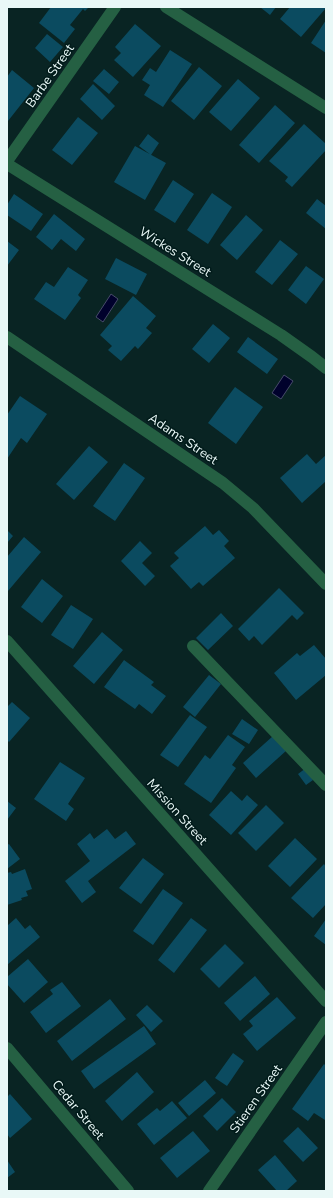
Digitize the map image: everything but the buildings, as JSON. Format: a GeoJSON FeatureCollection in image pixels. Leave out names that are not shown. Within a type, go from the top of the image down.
{"type":"FeatureCollection","features":[{"type":"Feature","properties":{"kind":"street","name":"Barbe Street"},"geometry":{"type":"LineString","coordinates":[[7,162],[116,7]]}},
{"type":"Feature","properties":{"kind":"street"},"geometry":{"type":"LineString","coordinates":[[166,7],[326,108]]}},
{"type":"Feature","properties":{"kind":"street","name":"Wickes Street"},"geometry":{"type":"LineString","coordinates":[[7,162],[281,336],[326,368]]}},
{"type":"Feature","properties":{"kind":"street","name":"Adams Street"},"geometry":{"type":"LineString","coordinates":[[7,337],[223,483],[253,508],[326,584]]}},
{"type":"Feature","properties":{"kind":"street","name":"Mission Street"},"geometry":{"type":"LineString","coordinates":[[7,641],[326,1001]]}},
{"type":"Feature","properties":{"kind":"street"},"geometry":{"type":"LineString","coordinates":[[193,646],[326,785]]}},
{"type":"Feature","properties":{"kind":"street","name":"Stieren Street"},"geometry":{"type":"LineString","coordinates":[[209,1191],[326,1022]]}},
{"type":"Feature","properties":{"kind":"street","name":"Cedar Street"},"geometry":{"type":"LineString","coordinates":[[7,1048],[128,1191]]}},
{"type":"Feature","properties":{"kind":"water"},"geometry":{"type":"Polygon","coordinates":[[[111,294],[118,299],[103,322],[96,317],[111,294]]]}},
{"type":"Feature","properties":{"kind":"water"},"geometry":{"type":"Polygon","coordinates":[[[284,375],[293,381],[281,399],[272,393],[284,375]]]}}]}
